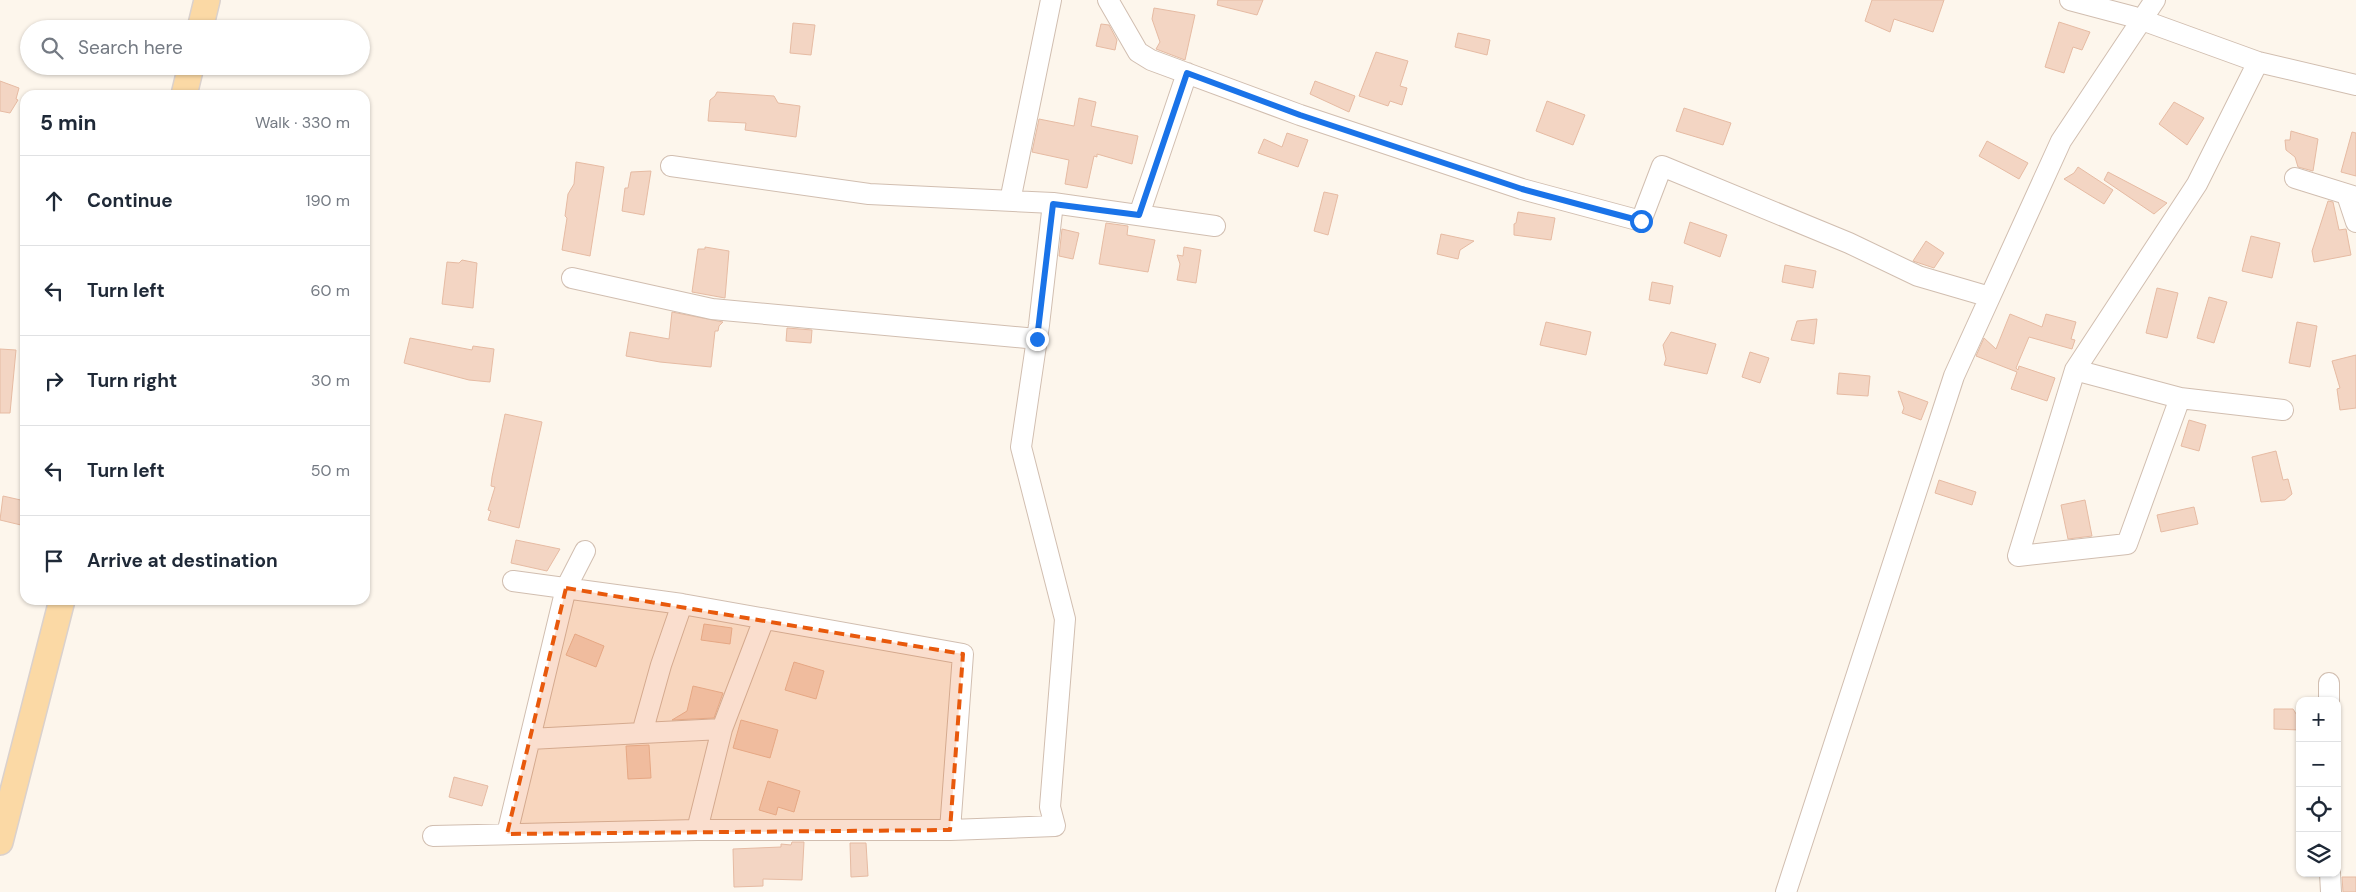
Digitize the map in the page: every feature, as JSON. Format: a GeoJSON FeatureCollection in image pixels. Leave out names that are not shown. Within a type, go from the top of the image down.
{"type":"FeatureCollection","features":[{"type":"Feature","properties":{"kind":"main road"},"geometry":{"type":"LineString","coordinates":[[202,20],[207,0]]}},
{"type":"Feature","properties":{"kind":"main road"},"geometry":{"type":"LineString","coordinates":[[185,90],[189,75]]}},
{"type":"Feature","properties":{"kind":"main road"},"geometry":{"type":"LineString","coordinates":[[0,842],[61,605]]}},
{"type":"Feature","properties":{"kind":"street"},"geometry":{"type":"LineString","coordinates":[[1010,201],[1051,0]]}},
{"type":"Feature","properties":{"kind":"street"},"geometry":{"type":"LineString","coordinates":[[1108,0],[1138,52],[1151,60],[1300,115],[1522,189],[1641,221],[1662,166],[1849,243],[1918,276],[1990,297]]}},
{"type":"Feature","properties":{"kind":"street"},"geometry":{"type":"LineString","coordinates":[[2070,0],[2138,18],[2258,62],[2356,85]]}},
{"type":"Feature","properties":{"kind":"street"},"geometry":{"type":"LineString","coordinates":[[1786,892],[1954,376],[2061,141],[2138,18],[2155,0]]}},
{"type":"Feature","properties":{"kind":"street"},"geometry":{"type":"LineString","coordinates":[[2180,398],[2127,544],[2018,556],[2074,370],[2197,184],[2258,62]]}},
{"type":"Feature","properties":{"kind":"street"},"geometry":{"type":"LineString","coordinates":[[1139,215],[1187,73]]}},
{"type":"Feature","properties":{"kind":"street"},"geometry":{"type":"LineString","coordinates":[[671,166],[869,194],[1053,204],[1215,226]]}},
{"type":"Feature","properties":{"kind":"street"},"geometry":{"type":"LineString","coordinates":[[2296,178],[2352,196],[2356,222]]}},
{"type":"Feature","properties":{"kind":"street"},"geometry":{"type":"LineString","coordinates":[[433,836],[697,830],[950,830],[1055,826],[1050,807],[1065,619],[1021,447],[1037,339],[1053,204]]}},
{"type":"Feature","properties":{"kind":"street"},"geometry":{"type":"LineString","coordinates":[[572,278],[712,309],[1037,339]]}},
{"type":"Feature","properties":{"kind":"street"},"geometry":{"type":"LineString","coordinates":[[2074,370],[2180,398],[2283,410]]}},
{"type":"Feature","properties":{"kind":"street"},"geometry":{"type":"LineString","coordinates":[[507,834],[566,588],[585,551]]}},
{"type":"Feature","properties":{"kind":"street"},"geometry":{"type":"LineString","coordinates":[[513,581],[682,604],[963,654],[950,830]]}},
{"type":"Feature","properties":{"kind":"street"},"geometry":{"type":"LineString","coordinates":[[642,733],[661,665],[682,604]]}},
{"type":"Feature","properties":{"kind":"street"},"geometry":{"type":"LineString","coordinates":[[697,830],[722,728],[764,619]]}},
{"type":"Feature","properties":{"kind":"street"},"geometry":{"type":"LineString","coordinates":[[530,739],[722,728]]}},
{"type":"Feature","properties":{"kind":"street"},"geometry":{"type":"LineString","coordinates":[[2330,877],[2331,892]]}},
{"type":"Feature","properties":{"kind":"highlighted area"},"geometry":{"type":"Polygon","coordinates":[[[566,588],[963,654],[950,830],[507,834],[566,588]]]}},
{"type":"Feature","properties":{"kind":"building"},"geometry":{"type":"Polygon","coordinates":[[[1218,0],[1263,0],[1257,15],[1217,5],[1218,0]]]}},
{"type":"Feature","properties":{"kind":"building"},"geometry":{"type":"Polygon","coordinates":[[[1872,0],[1944,0],[1933,32],[1894,19],[1890,32],[1865,21],[1872,0]]]}},
{"type":"Feature","properties":{"kind":"building"},"geometry":{"type":"Polygon","coordinates":[[[1154,8],[1195,15],[1185,60],[1156,49],[1160,42],[1152,19],[1154,8]]]}},
{"type":"Feature","properties":{"kind":"building"},"geometry":{"type":"Polygon","coordinates":[[[2059,22],[2090,32],[2082,50],[2073,47],[2064,73],[2045,67],[2059,22]]]}},
{"type":"Feature","properties":{"kind":"building"},"geometry":{"type":"Polygon","coordinates":[[[793,23],[815,25],[811,55],[790,53],[793,23]]]}},
{"type":"Feature","properties":{"kind":"building"},"geometry":{"type":"Polygon","coordinates":[[[1101,24],[1109,25],[1117,40],[1115,50],[1096,46],[1101,24]]]}},
{"type":"Feature","properties":{"kind":"building"},"geometry":{"type":"Polygon","coordinates":[[[1458,33],[1490,40],[1487,55],[1455,47],[1458,33]]]}},
{"type":"Feature","properties":{"kind":"building"},"geometry":{"type":"Polygon","coordinates":[[[1376,52],[1408,61],[1400,86],[1407,88],[1402,105],[1390,101],[1388,106],[1359,96],[1376,52]]]}},
{"type":"Feature","properties":{"kind":"building"},"geometry":{"type":"Polygon","coordinates":[[[0,81],[19,88],[16,99],[18,100],[10,113],[0,111],[0,81]]]}},
{"type":"Feature","properties":{"kind":"building"},"geometry":{"type":"Polygon","coordinates":[[[1315,81],[1355,96],[1349,112],[1310,94],[1315,81]]]}},
{"type":"Feature","properties":{"kind":"building"},"geometry":{"type":"Polygon","coordinates":[[[717,92],[774,96],[778,103],[800,106],[796,137],[745,130],[746,123],[708,121],[710,100],[717,92]]]}},
{"type":"Feature","properties":{"kind":"building"},"geometry":{"type":"Polygon","coordinates":[[[1079,98],[1096,102],[1091,126],[1138,136],[1132,164],[1097,154],[1097,157],[1094,156],[1087,188],[1065,184],[1069,160],[1032,152],[1039,119],[1074,126],[1079,98]]]}},
{"type":"Feature","properties":{"kind":"building"},"geometry":{"type":"Polygon","coordinates":[[[1547,101],[1585,115],[1573,145],[1536,131],[1547,101]]]}},
{"type":"Feature","properties":{"kind":"building"},"geometry":{"type":"Polygon","coordinates":[[[2174,102],[2204,118],[2187,145],[2159,124],[2174,102]]]}},
{"type":"Feature","properties":{"kind":"building"},"geometry":{"type":"Polygon","coordinates":[[[1684,108],[1731,123],[1723,145],[1676,131],[1684,108]]]}},
{"type":"Feature","properties":{"kind":"building"},"geometry":{"type":"Polygon","coordinates":[[[2291,131],[2318,139],[2313,171],[2298,167],[2295,157],[2286,150],[2285,140],[2290,140],[2291,131]]]}},
{"type":"Feature","properties":{"kind":"building"},"geometry":{"type":"Polygon","coordinates":[[[2352,132],[2356,133],[2356,176],[2341,172],[2352,132]]]}},
{"type":"Feature","properties":{"kind":"building"},"geometry":{"type":"Polygon","coordinates":[[[1287,133],[1308,140],[1298,167],[1258,153],[1264,139],[1282,147],[1287,133]]]}},
{"type":"Feature","properties":{"kind":"building"},"geometry":{"type":"Polygon","coordinates":[[[1987,141],[2028,163],[2019,179],[1979,156],[1987,141]]]}},
{"type":"Feature","properties":{"kind":"building"},"geometry":{"type":"Polygon","coordinates":[[[576,162],[604,167],[590,256],[562,250],[567,218],[565,216],[568,194],[574,184],[576,162]]]}},
{"type":"Feature","properties":{"kind":"building"},"geometry":{"type":"Polygon","coordinates":[[[2078,167],[2113,190],[2104,204],[2064,179],[2074,173],[2078,167]]]}},
{"type":"Feature","properties":{"kind":"building"},"geometry":{"type":"Polygon","coordinates":[[[651,171],[644,215],[622,211],[625,188],[628,188],[631,172],[651,171]]]}},
{"type":"Feature","properties":{"kind":"building"},"geometry":{"type":"Polygon","coordinates":[[[2108,172],[2167,203],[2154,214],[2104,180],[2108,172]]]}},
{"type":"Feature","properties":{"kind":"building"},"geometry":{"type":"Polygon","coordinates":[[[1324,192],[1338,195],[1328,235],[1314,231],[1324,192]]]}},
{"type":"Feature","properties":{"kind":"building"},"geometry":{"type":"Polygon","coordinates":[[[2328,201],[2333,202],[2339,230],[2346,229],[2351,255],[2314,262],[2312,251],[2328,201]]]}},
{"type":"Feature","properties":{"kind":"building"},"geometry":{"type":"Polygon","coordinates":[[[1518,212],[1555,218],[1551,240],[1514,235],[1514,224],[1516,223],[1518,212]]]}},
{"type":"Feature","properties":{"kind":"building"},"geometry":{"type":"Polygon","coordinates":[[[1690,222],[1727,235],[1720,257],[1684,243],[1690,222]]]}},
{"type":"Feature","properties":{"kind":"building"},"geometry":{"type":"Polygon","coordinates":[[[1106,223],[1128,226],[1127,235],[1155,240],[1148,272],[1099,264],[1106,223]]]}},
{"type":"Feature","properties":{"kind":"building"},"geometry":{"type":"Polygon","coordinates":[[[1062,229],[1079,233],[1073,259],[1059,256],[1062,229]]]}},
{"type":"Feature","properties":{"kind":"building"},"geometry":{"type":"Polygon","coordinates":[[[1441,234],[1474,241],[1460,250],[1458,259],[1437,254],[1441,234]]]}},
{"type":"Feature","properties":{"kind":"building"},"geometry":{"type":"Polygon","coordinates":[[[2251,236],[2280,243],[2272,278],[2242,271],[2251,236]]]}},
{"type":"Feature","properties":{"kind":"building"},"geometry":{"type":"Polygon","coordinates":[[[1926,241],[1944,253],[1934,268],[1913,261],[1926,241]]]}},
{"type":"Feature","properties":{"kind":"building"},"geometry":{"type":"Polygon","coordinates":[[[705,247],[729,251],[725,298],[692,292],[698,249],[705,249],[705,247]]]}},
{"type":"Feature","properties":{"kind":"building"},"geometry":{"type":"Polygon","coordinates":[[[1184,247],[1201,250],[1196,283],[1177,280],[1180,264],[1177,255],[1183,256],[1184,247]]]}},
{"type":"Feature","properties":{"kind":"building"},"geometry":{"type":"Polygon","coordinates":[[[462,260],[477,263],[473,308],[442,304],[447,262],[459,263],[462,260]]]}},
{"type":"Feature","properties":{"kind":"building"},"geometry":{"type":"Polygon","coordinates":[[[1785,265],[1816,271],[1813,288],[1782,282],[1785,265]]]}},
{"type":"Feature","properties":{"kind":"building"},"geometry":{"type":"Polygon","coordinates":[[[1652,282],[1673,286],[1670,304],[1649,300],[1652,282]]]}},
{"type":"Feature","properties":{"kind":"building"},"geometry":{"type":"Polygon","coordinates":[[[2157,288],[2178,293],[2167,338],[2146,333],[2157,288]]]}},
{"type":"Feature","properties":{"kind":"building"},"geometry":{"type":"Polygon","coordinates":[[[2209,297],[2227,302],[2214,343],[2197,338],[2209,297]]]}},
{"type":"Feature","properties":{"kind":"building"},"geometry":{"type":"Polygon","coordinates":[[[672,312],[723,322],[719,326],[718,331],[715,331],[711,367],[660,362],[626,356],[630,332],[669,339],[672,312]]]}},
{"type":"Feature","properties":{"kind":"building"},"geometry":{"type":"Polygon","coordinates":[[[2010,314],[2042,327],[2046,314],[2076,322],[2071,339],[2075,340],[2072,349],[2029,337],[2016,368],[2018,370],[2019,366],[2055,378],[2047,401],[2011,389],[2017,372],[1976,356],[1984,338],[1996,349],[2010,314]]]}},
{"type":"Feature","properties":{"kind":"building"},"geometry":{"type":"Polygon","coordinates":[[[1817,319],[1814,344],[1791,340],[1797,321],[1817,319]]]}},
{"type":"Feature","properties":{"kind":"building"},"geometry":{"type":"Polygon","coordinates":[[[1546,322],[1591,332],[1586,355],[1540,345],[1546,322]]]}},
{"type":"Feature","properties":{"kind":"building"},"geometry":{"type":"Polygon","coordinates":[[[2297,322],[2317,326],[2310,367],[2289,363],[2297,322]]]}},
{"type":"Feature","properties":{"kind":"building"},"geometry":{"type":"Polygon","coordinates":[[[787,328],[812,330],[811,343],[786,341],[787,328]]]}},
{"type":"Feature","properties":{"kind":"building"},"geometry":{"type":"Polygon","coordinates":[[[1671,332],[1716,344],[1707,374],[1664,365],[1666,359],[1663,345],[1671,332]]]}},
{"type":"Feature","properties":{"kind":"building"},"geometry":{"type":"Polygon","coordinates":[[[410,338],[472,350],[473,346],[494,349],[490,382],[469,380],[404,363],[410,338]]]}},
{"type":"Feature","properties":{"kind":"building"},"geometry":{"type":"Polygon","coordinates":[[[0,349],[16,350],[10,413],[0,413],[0,349]]]}},
{"type":"Feature","properties":{"kind":"building"},"geometry":{"type":"Polygon","coordinates":[[[1750,352],[1769,358],[1760,383],[1742,377],[1750,352]]]}},
{"type":"Feature","properties":{"kind":"building"},"geometry":{"type":"Polygon","coordinates":[[[2356,355],[2356,408],[2340,410],[2337,389],[2340,388],[2332,361],[2356,355]]]}},
{"type":"Feature","properties":{"kind":"building"},"geometry":{"type":"Polygon","coordinates":[[[1839,373],[1870,376],[1868,396],[1837,394],[1839,373]]]}},
{"type":"Feature","properties":{"kind":"building"},"geometry":{"type":"Polygon","coordinates":[[[1898,391],[1928,402],[1921,420],[1902,413],[1904,408],[1898,391]]]}},
{"type":"Feature","properties":{"kind":"building"},"geometry":{"type":"Polygon","coordinates":[[[505,414],[542,422],[519,528],[488,520],[491,511],[488,510],[495,487],[491,486],[492,477],[505,414]]]}},
{"type":"Feature","properties":{"kind":"building"},"geometry":{"type":"Polygon","coordinates":[[[2189,420],[2206,425],[2199,451],[2181,446],[2189,420]]]}},
{"type":"Feature","properties":{"kind":"building"},"geometry":{"type":"Polygon","coordinates":[[[2276,451],[2283,480],[2288,479],[2292,494],[2285,500],[2261,502],[2252,457],[2276,451]]]}},
{"type":"Feature","properties":{"kind":"building"},"geometry":{"type":"Polygon","coordinates":[[[1939,480],[1976,492],[1972,505],[1935,493],[1939,480]]]}},
{"type":"Feature","properties":{"kind":"building"},"geometry":{"type":"Polygon","coordinates":[[[3,496],[20,500],[20,525],[0,520],[3,496]]]}},
{"type":"Feature","properties":{"kind":"building"},"geometry":{"type":"Polygon","coordinates":[[[2085,500],[2092,536],[2068,539],[2061,505],[2085,500]]]}},
{"type":"Feature","properties":{"kind":"building"},"geometry":{"type":"Polygon","coordinates":[[[2194,507],[2198,524],[2161,532],[2157,515],[2194,507]]]}},
{"type":"Feature","properties":{"kind":"building"},"geometry":{"type":"Polygon","coordinates":[[[516,540],[560,549],[547,571],[511,563],[516,540]]]}},
{"type":"Feature","properties":{"kind":"building"},"geometry":{"type":"Polygon","coordinates":[[[704,624],[732,628],[730,644],[701,640],[704,624]]]}},
{"type":"Feature","properties":{"kind":"building"},"geometry":{"type":"Polygon","coordinates":[[[575,634],[604,646],[596,667],[566,655],[575,634]]]}},
{"type":"Feature","properties":{"kind":"building"},"geometry":{"type":"Polygon","coordinates":[[[794,662],[824,671],[816,699],[785,690],[794,662]]]}},
{"type":"Feature","properties":{"kind":"building"},"geometry":{"type":"Polygon","coordinates":[[[693,686],[723,693],[714,718],[672,720],[687,711],[693,686]]]}},
{"type":"Feature","properties":{"kind":"building"},"geometry":{"type":"Polygon","coordinates":[[[2274,709],[2293,709],[2296,714],[2296,730],[2274,729],[2274,709]]]}},
{"type":"Feature","properties":{"kind":"building"},"geometry":{"type":"Polygon","coordinates":[[[741,720],[778,730],[770,758],[733,748],[741,720]]]}},
{"type":"Feature","properties":{"kind":"building"},"geometry":{"type":"Polygon","coordinates":[[[649,745],[651,778],[628,779],[626,746],[649,745]]]}},
{"type":"Feature","properties":{"kind":"building"},"geometry":{"type":"Polygon","coordinates":[[[454,777],[488,786],[482,806],[449,797],[454,777]]]}},
{"type":"Feature","properties":{"kind":"building"},"geometry":{"type":"Polygon","coordinates":[[[768,781],[800,791],[794,812],[778,807],[776,815],[759,810],[768,781]]]}},
{"type":"Feature","properties":{"kind":"building"},"geometry":{"type":"Polygon","coordinates":[[[792,842],[804,842],[802,880],[763,879],[763,886],[734,887],[733,849],[781,847],[781,844],[791,845],[792,842]]]}},
{"type":"Feature","properties":{"kind":"building"},"geometry":{"type":"Polygon","coordinates":[[[850,843],[866,843],[868,876],[851,877],[850,843]]]}},
{"type":"Feature","properties":{"kind":"building"},"geometry":{"type":"Polygon","coordinates":[[[2342,877],[2356,877],[2356,892],[2343,892],[2342,877]]]}},
{"type":"Feature","properties":{"kind":"route"},"geometry":{"type":"LineString","coordinates":[[1037,339],[1053,204],[1139,215],[1187,73],[1300,115],[1522,189],[1641,221]]}}]}
